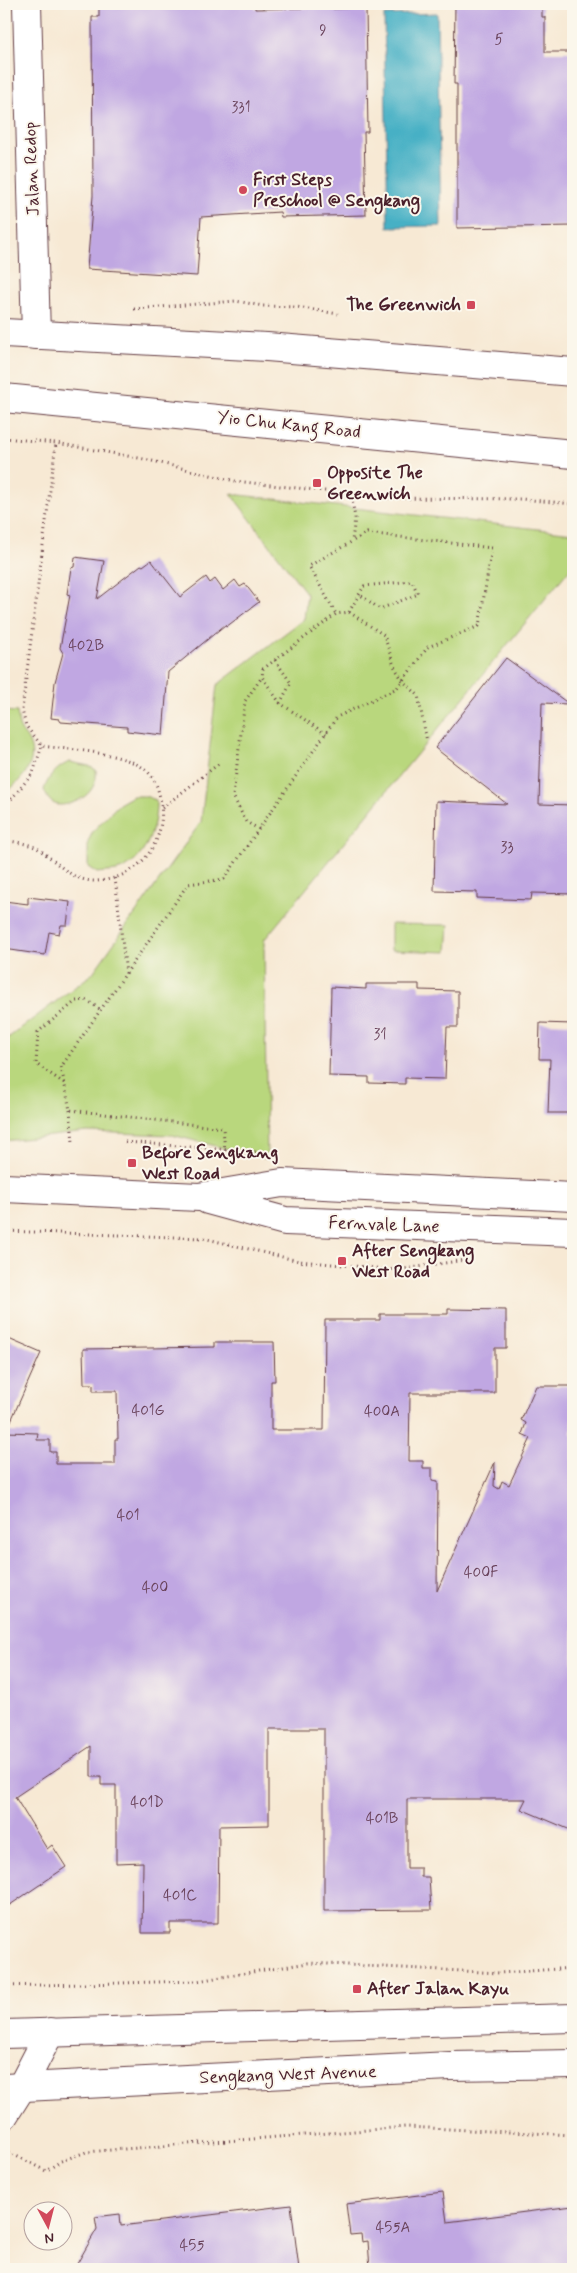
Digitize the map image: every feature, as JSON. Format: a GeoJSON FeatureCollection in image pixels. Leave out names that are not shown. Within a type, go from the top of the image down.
{"type":"FeatureCollection","features":[{"type":"Feature","properties":{"kind":"main road","name":"Jalan Redop"},"geometry":{"type":"LineString","coordinates":[[27,4],[36,334]]}},
{"type":"Feature","properties":{"kind":"main road"},"geometry":{"type":"LineString","coordinates":[[4,333],[267,347],[573,372]]}},
{"type":"Feature","properties":{"kind":"main road","name":"Yio Chu Kang Road"},"geometry":{"type":"LineString","coordinates":[[4,398],[573,454]]}},
{"type":"Feature","properties":{"kind":"main road","name":"Fernvale Lane"},"geometry":{"type":"LineString","coordinates":[[4,1188],[199,1197],[282,1183],[573,1197]]}},
{"type":"Feature","properties":{"kind":"main road","name":"Fernvale Lane"},"geometry":{"type":"LineString","coordinates":[[199,1197],[285,1221],[573,1232]]}},
{"type":"Feature","properties":{"kind":"main road"},"geometry":{"type":"LineString","coordinates":[[4,2034],[573,2018]]}},
{"type":"Feature","properties":{"kind":"main road"},"geometry":{"type":"LineString","coordinates":[[4,2115],[12,2088],[50,2032]]}},
{"type":"Feature","properties":{"kind":"main road","name":"Sengkang West Avenue"},"geometry":{"type":"LineString","coordinates":[[12,2088],[304,2073],[573,2064]]}},
{"type":"Feature","properties":{"kind":"path"},"geometry":{"type":"LineString","coordinates":[[128,309],[236,301],[263,306],[296,306],[338,314]]}},
{"type":"Feature","properties":{"kind":"path"},"geometry":{"type":"LineString","coordinates":[[4,438],[56,443],[144,459],[235,481],[387,498],[522,499],[573,504]]}},
{"type":"Feature","properties":{"kind":"path"},"geometry":{"type":"LineString","coordinates":[[4,840],[35,847],[68,874],[93,881],[115,878],[132,871],[146,859],[159,836],[162,808],[157,784],[148,772],[127,759],[42,746],[26,726],[22,710],[56,443]]}},
{"type":"Feature","properties":{"kind":"path"},"geometry":{"type":"LineString","coordinates":[[351,494],[355,518],[352,542]]}},
{"type":"Feature","properties":{"kind":"path"},"geometry":{"type":"LineString","coordinates":[[73,1142],[70,1110],[61,1067],[188,884],[224,879],[337,717],[397,688],[428,647],[479,626],[492,548],[367,533],[309,566],[336,614]]}},
{"type":"Feature","properties":{"kind":"path"},"geometry":{"type":"LineString","coordinates":[[349,612],[359,594],[364,586],[412,581],[418,594],[380,609],[359,594]]}},
{"type":"Feature","properties":{"kind":"path"},"geometry":{"type":"LineString","coordinates":[[259,829],[246,822],[232,796],[245,700],[262,677],[263,669],[336,614],[349,612],[384,635],[394,666],[403,681],[418,695],[427,742]]}},
{"type":"Feature","properties":{"kind":"path"},"geometry":{"type":"LineString","coordinates":[[275,660],[291,683],[280,703]]}},
{"type":"Feature","properties":{"kind":"path"},"geometry":{"type":"LineString","coordinates":[[262,677],[280,703],[326,734]]}},
{"type":"Feature","properties":{"kind":"path"},"geometry":{"type":"LineString","coordinates":[[4,836],[7,830],[8,803],[33,773],[42,746]]}},
{"type":"Feature","properties":{"kind":"path"},"geometry":{"type":"LineString","coordinates":[[162,808],[221,762]]}},
{"type":"Feature","properties":{"kind":"path"},"geometry":{"type":"LineString","coordinates":[[115,878],[126,974]]}},
{"type":"Feature","properties":{"kind":"path"},"geometry":{"type":"LineString","coordinates":[[64,1084],[36,1064],[38,1032],[76,1001],[86,1000],[101,1010]]}},
{"type":"Feature","properties":{"kind":"path"},"geometry":{"type":"LineString","coordinates":[[70,1110],[223,1128],[225,1151]]}},
{"type":"Feature","properties":{"kind":"path"},"geometry":{"type":"LineString","coordinates":[[4,1986],[197,1981],[308,1964],[500,1973],[573,1968]]}},
{"type":"Feature","properties":{"kind":"path"},"geometry":{"type":"LineString","coordinates":[[4,2150],[46,2171],[61,2161],[86,2152],[406,2127],[573,2135]]}},
{"type":"Feature","properties":{"kind":"green space"},"geometry":{"type":"Polygon","coordinates":[[[231,494],[573,533],[573,565],[264,940],[267,1159],[172,1135],[87,1132],[4,1141],[4,1041],[92,974],[201,822],[217,685],[304,619],[307,594],[231,494]]]}},
{"type":"Feature","properties":{"kind":"green space"},"geometry":{"type":"Polygon","coordinates":[[[4,711],[17,712],[19,726],[28,740],[32,756],[24,775],[9,790],[4,781],[4,711]]]}},
{"type":"Feature","properties":{"kind":"green space"},"geometry":{"type":"Polygon","coordinates":[[[70,762],[89,766],[96,770],[93,788],[80,800],[60,805],[55,804],[50,801],[46,794],[45,786],[57,769],[70,762]]]}},
{"type":"Feature","properties":{"kind":"green space"},"geometry":{"type":"Polygon","coordinates":[[[133,796],[145,796],[156,800],[152,832],[148,842],[142,852],[127,867],[117,871],[97,873],[88,867],[88,842],[93,831],[119,804],[133,796]]]}},
{"type":"Feature","properties":{"kind":"green space"},"geometry":{"type":"Polygon","coordinates":[[[391,924],[449,925],[447,952],[391,950],[391,924]]]}},
{"type":"Feature","properties":{"kind":"water"},"geometry":{"type":"Polygon","coordinates":[[[437,13],[441,226],[388,227],[384,15],[437,13]]]}},
{"type":"Feature","properties":{"kind":"building"},"geometry":{"type":"Polygon","coordinates":[[[99,4],[255,4],[255,9],[307,8],[307,4],[333,4],[333,9],[366,8],[368,132],[364,132],[366,215],[281,217],[280,212],[201,217],[197,276],[87,269],[93,196],[92,17],[99,17],[99,4]]]}},
{"type":"Feature","properties":{"kind":"building"},"geometry":{"type":"Polygon","coordinates":[[[455,4],[542,4],[542,17],[545,17],[545,52],[573,52],[573,226],[457,228],[457,84],[454,84],[455,4]]]}},
{"type":"Feature","properties":{"kind":"building"},"geometry":{"type":"Polygon","coordinates":[[[75,557],[104,561],[97,599],[141,565],[143,566],[151,560],[180,597],[206,577],[210,583],[215,579],[223,590],[235,580],[240,587],[245,584],[259,602],[226,627],[225,625],[168,672],[163,735],[127,731],[127,727],[61,722],[59,719],[51,718],[55,682],[63,653],[60,648],[70,595],[67,594],[71,568],[74,567],[75,557]]]}},
{"type":"Feature","properties":{"kind":"building"},"geometry":{"type":"Polygon","coordinates":[[[506,658],[569,704],[542,703],[539,804],[573,805],[573,894],[532,893],[531,900],[477,898],[477,892],[434,891],[436,801],[507,804],[435,748],[506,658]]]}},
{"type":"Feature","properties":{"kind":"building"},"geometry":{"type":"Polygon","coordinates":[[[28,897],[70,902],[67,925],[61,925],[59,934],[49,932],[45,955],[4,949],[4,901],[28,904],[28,897]]]}},
{"type":"Feature","properties":{"kind":"building"},"geometry":{"type":"Polygon","coordinates":[[[366,984],[419,984],[419,990],[458,991],[458,1027],[447,1027],[445,1079],[405,1078],[405,1084],[369,1083],[369,1077],[329,1076],[331,987],[366,989],[366,984]]]}},
{"type":"Feature","properties":{"kind":"building"},"geometry":{"type":"Polygon","coordinates":[[[540,1023],[573,1024],[573,1113],[548,1113],[550,1059],[539,1059],[540,1023]]]}},
{"type":"Feature","properties":{"kind":"building"},"geometry":{"type":"Polygon","coordinates":[[[448,1309],[506,1310],[506,1348],[495,1348],[495,1393],[410,1393],[409,1461],[423,1461],[423,1468],[432,1468],[432,1480],[438,1481],[437,1591],[495,1462],[494,1486],[499,1489],[502,1481],[509,1485],[531,1438],[522,1434],[526,1423],[521,1420],[536,1386],[572,1386],[573,1831],[521,1809],[526,1799],[407,1799],[407,1868],[421,1868],[421,1877],[429,1877],[431,1910],[324,1911],[324,1729],[269,1729],[269,1825],[219,1826],[218,1923],[170,1923],[170,1933],[142,1933],[143,1862],[116,1863],[116,1785],[101,1785],[101,1777],[91,1777],[91,1746],[15,1797],[47,1849],[52,1845],[66,1867],[4,1909],[4,1337],[41,1353],[6,1432],[38,1433],[37,1440],[50,1440],[50,1452],[56,1452],[56,1464],[115,1464],[115,1439],[118,1439],[117,1391],[93,1391],[93,1384],[84,1384],[83,1349],[215,1347],[215,1342],[274,1342],[275,1381],[271,1381],[271,1430],[324,1430],[325,1320],[380,1320],[380,1314],[448,1314],[448,1309]]]}},
{"type":"Feature","properties":{"kind":"building"},"geometry":{"type":"Polygon","coordinates":[[[443,2192],[447,2222],[573,2206],[573,2269],[370,2269],[368,2241],[362,2242],[361,2234],[350,2235],[346,2204],[443,2192]]]}},
{"type":"Feature","properties":{"kind":"building"},"geometry":{"type":"Polygon","coordinates":[[[291,2205],[299,2269],[74,2269],[97,2229],[95,2217],[120,2214],[121,2226],[291,2205]]]}},
{"type":"Feature","properties":{"kind":"place","name":"First Steps Preschool @ Sengkang"},"geometry":{"type":"Point","coordinates":[243,190]}},
{"type":"Feature","properties":{"kind":"place","name":"The Greenwich"},"geometry":{"type":"Point","coordinates":[471,305]}},
{"type":"Feature","properties":{"kind":"place","name":"Opposite The Greenwich"},"geometry":{"type":"Point","coordinates":[317,483]}},
{"type":"Feature","properties":{"kind":"place","name":"Before Sengkang West Road"},"geometry":{"type":"Point","coordinates":[132,1163]}},
{"type":"Feature","properties":{"kind":"place","name":"After Sengkang West Road"},"geometry":{"type":"Point","coordinates":[342,1261]}},
{"type":"Feature","properties":{"kind":"place","name":"After Jalan Kayu"},"geometry":{"type":"Point","coordinates":[357,1989]}}]}
